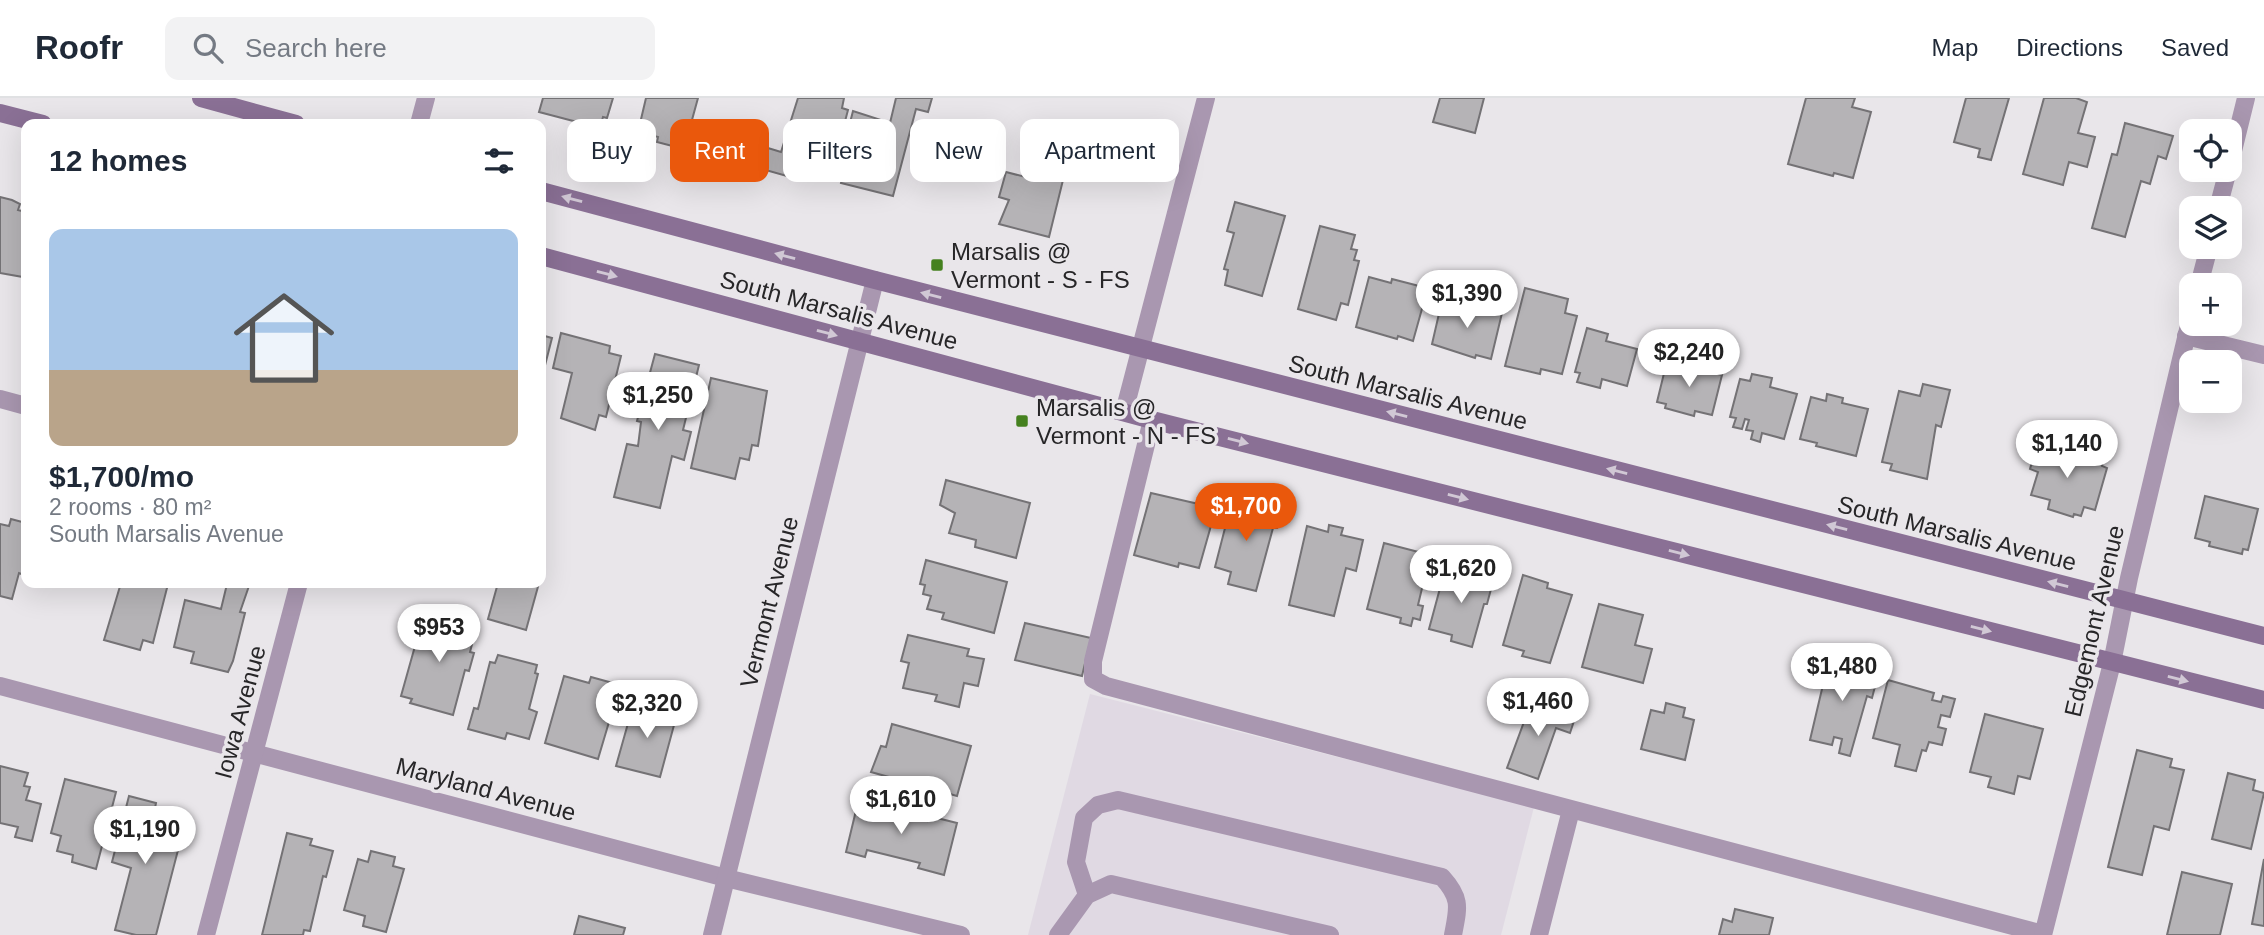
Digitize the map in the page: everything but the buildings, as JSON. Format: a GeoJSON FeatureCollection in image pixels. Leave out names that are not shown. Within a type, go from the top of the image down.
{"type":"FeatureCollection","features":[{"type":"Feature","properties":{"kind":"main road"},"geometry":{"type":"LineString","coordinates":[[201,98],[278,119]]}},
{"type":"Feature","properties":{"kind":"main road"},"geometry":{"type":"LineString","coordinates":[[0,113],[23,119]]}},
{"type":"Feature","properties":{"kind":"main road","name":"South Marsalis Avenue"},"geometry":{"type":"LineString","coordinates":[[546,192],[875,280],[2264,636]]}},
{"type":"Feature","properties":{"kind":"main road","name":"South Marsalis Avenue"},"geometry":{"type":"LineString","coordinates":[[546,257],[1153,420],[2264,700]]}},
{"type":"Feature","properties":{"kind":"street"},"geometry":{"type":"LineString","coordinates":[[420,119],[426,98]]}},
{"type":"Feature","properties":{"kind":"street"},"geometry":{"type":"LineString","coordinates":[[1124,412],[1206,98]]}},
{"type":"Feature","properties":{"kind":"street"},"geometry":{"type":"LineString","coordinates":[[2241,119],[2246,98]]}},
{"type":"Feature","properties":{"kind":"street","name":"Vermont Avenue"},"geometry":{"type":"LineString","coordinates":[[712,935],[875,280]]}},
{"type":"Feature","properties":{"kind":"street"},"geometry":{"type":"LineString","coordinates":[[2186,336],[2264,355]]}},
{"type":"Feature","properties":{"kind":"street","name":"Edgemont Avenue"},"geometry":{"type":"LineString","coordinates":[[2043,935],[2112,663],[2186,336]]}},
{"type":"Feature","properties":{"kind":"street"},"geometry":{"type":"LineString","coordinates":[[0,399],[21,405]]}},
{"type":"Feature","properties":{"kind":"street"},"geometry":{"type":"LineString","coordinates":[[1153,420],[1093,661],[1093,679],[1119,690],[2043,935]]}},
{"type":"Feature","properties":{"kind":"street","name":"Iowa Avenue"},"geometry":{"type":"LineString","coordinates":[[206,935],[298,588]]}},
{"type":"Feature","properties":{"kind":"street","name":"Maryland Avenue"},"geometry":{"type":"LineString","coordinates":[[0,686],[726,878],[961,935]]}},
{"type":"Feature","properties":{"kind":"street"},"geometry":{"type":"LineString","coordinates":[[1087,895],[1076,862],[1084,818],[1098,805],[1118,800],[1442,877],[1453,889],[1458,904],[1453,935]]}},
{"type":"Feature","properties":{"kind":"street"},"geometry":{"type":"LineString","coordinates":[[1539,935],[1571,810]]}},
{"type":"Feature","properties":{"kind":"street"},"geometry":{"type":"LineString","coordinates":[[1058,935],[1087,895],[1111,884],[1330,935]]}},
{"type":"Feature","properties":{"kind":"shaded area"},"geometry":{"type":"Polygon","coordinates":[[[1090,694],[1534,807],[1501,935],[1028,935],[1090,694]]]}},
{"type":"Feature","properties":{"kind":"place","name":"Marsalis @ Vermont - S - FS"},"geometry":{"type":"Point","coordinates":[937,265]}},
{"type":"Feature","properties":{"kind":"place","name":"Marsalis @ Vermont - N - FS"},"geometry":{"type":"Point","coordinates":[1022,421]}}]}
